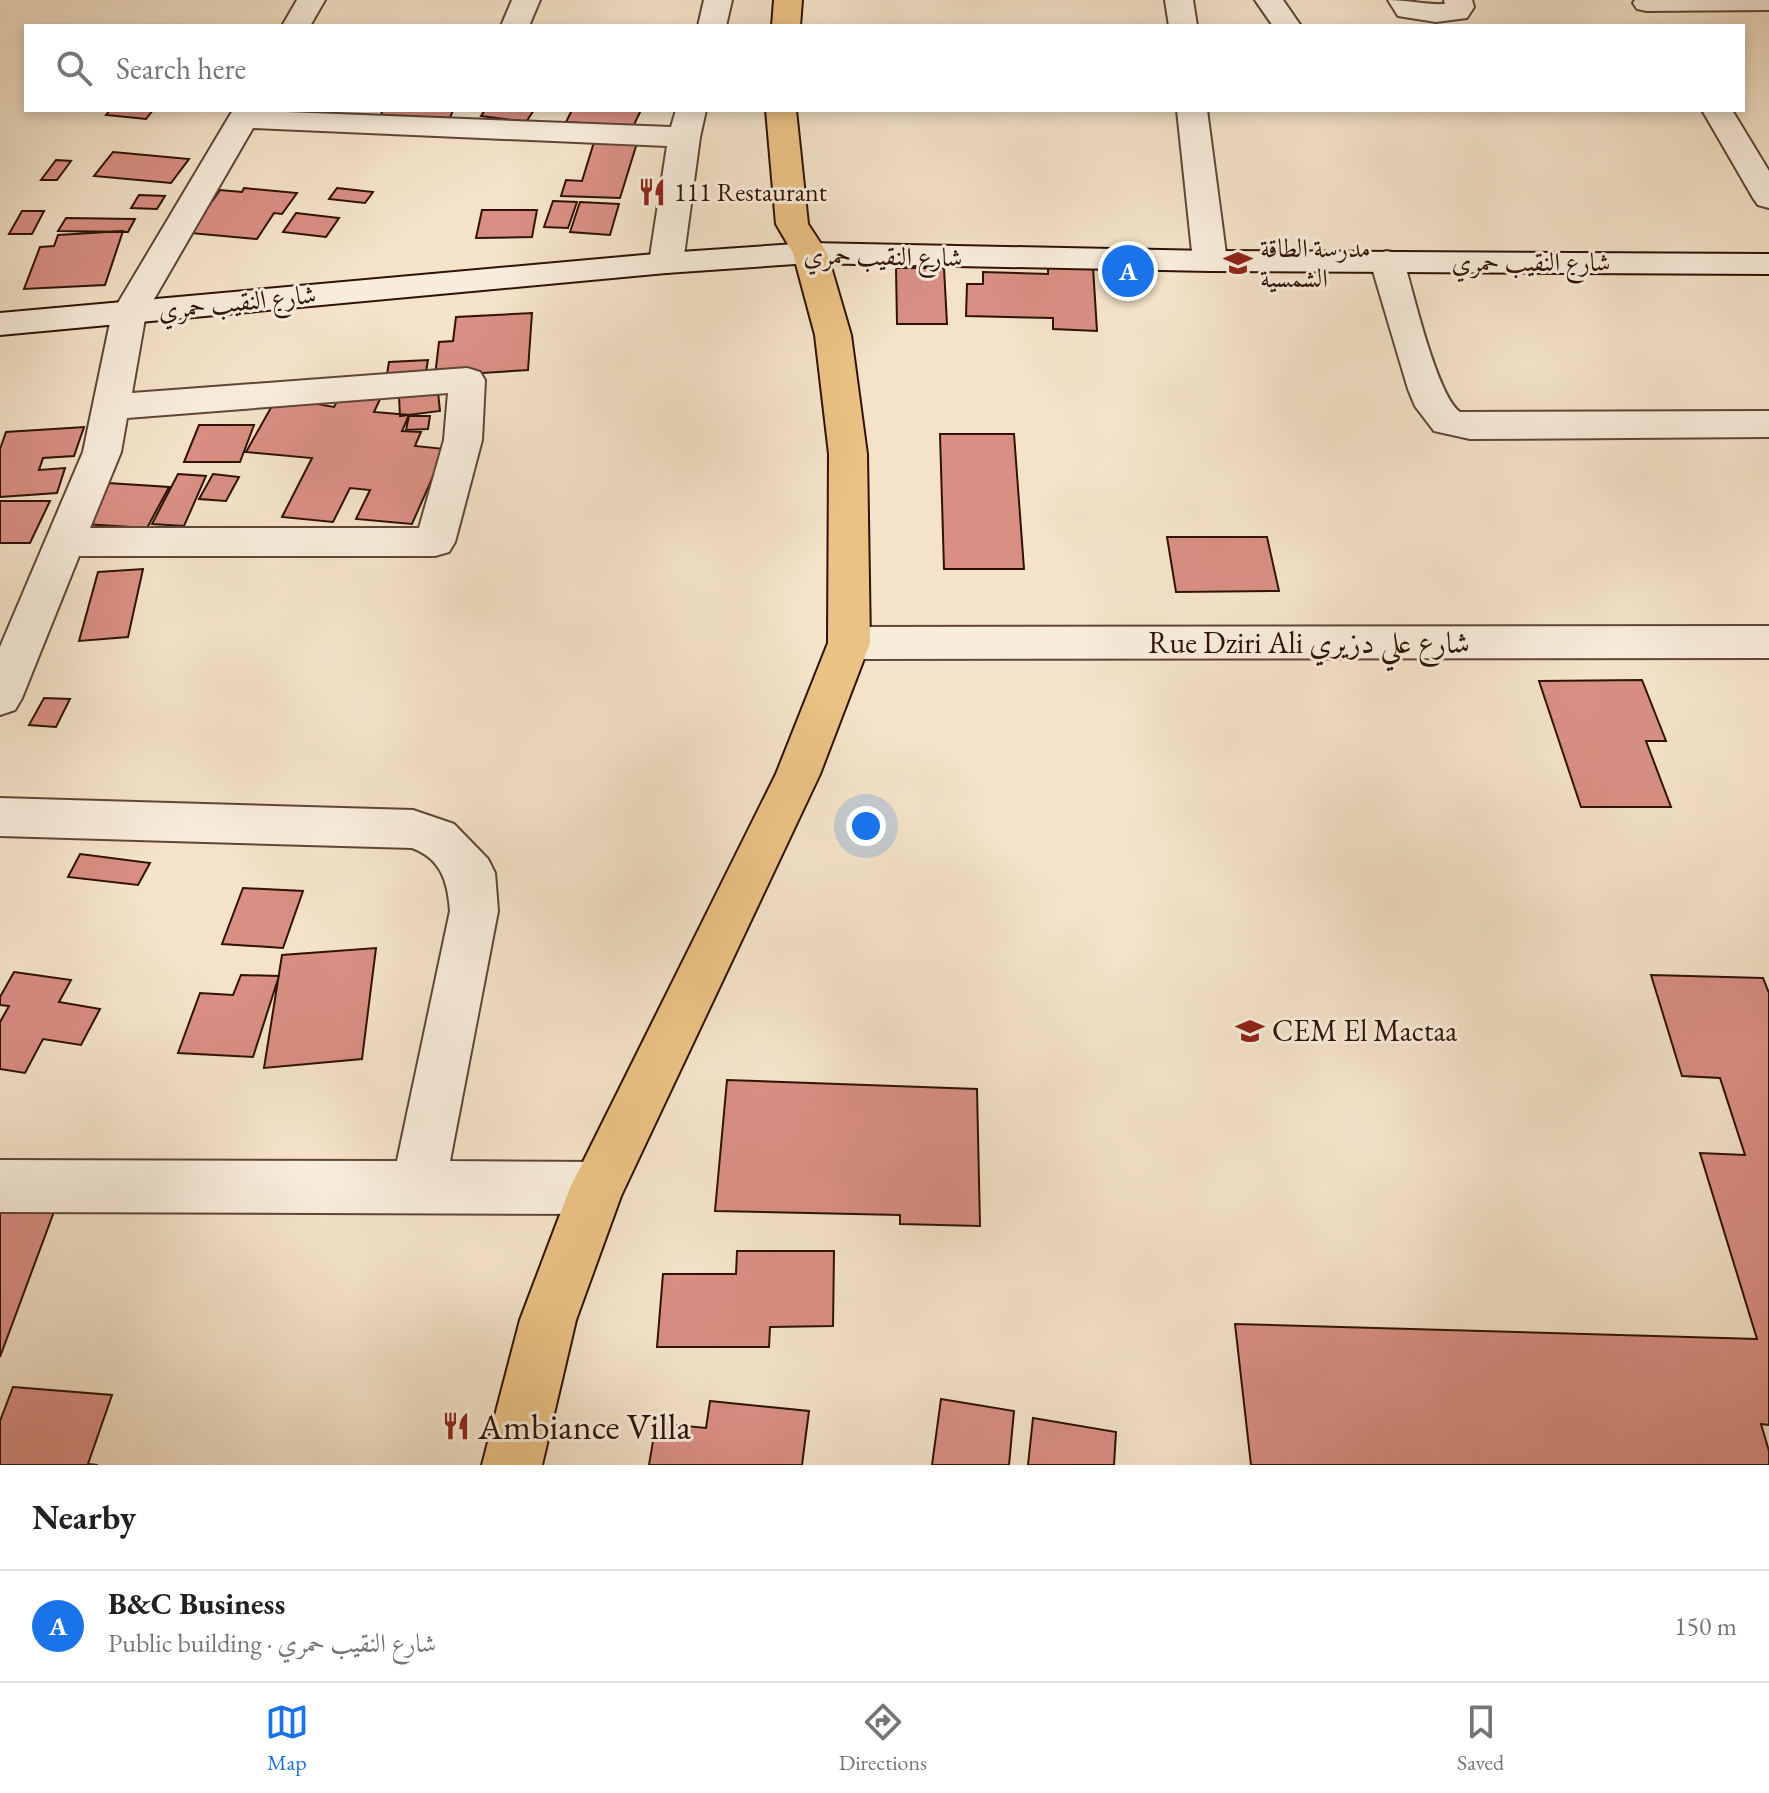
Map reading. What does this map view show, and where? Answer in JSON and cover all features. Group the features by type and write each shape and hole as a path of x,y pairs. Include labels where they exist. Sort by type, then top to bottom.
{"main road":[{"path":"786,24 788,0"},
{"path":"512,1465 548,1320 597,1188 798,774 849,643 848,454 833,335 810,253 792,224 781,112"}],"street":[{"path":"297,24 311,0"},
{"path":"516,24 526,0"},
{"path":"712,24 718,0"},
{"path":"1179,0 1183,24"},
{"path":"1269,0 1286,24"},
{"path":"1402,0 1408,10 1436,13 1457,12 1460,7 1458,0"},
{"path":"1652,10 1769,2"},
{"path":"1192,112 1210,261"},
{"path":"1718,112 1769,198"},
{"path":"0,698 13,637 65,542 102,452 129,313 246,114 687,123 666,263"},
{"name":"شارع النقيب حمري","path":"0,324 666,263 810,253 1210,261 1769,264"},
{"path":"1387,261 1432,398 1442,419 1449,423 1470,426 1769,424"},
{"path":"65,542 435,542 463,440 467,380 110,407"},
{"name":"Rue Dziri Ali شارع علي دزيري","path":"849,643 1769,642"},
{"path":"0,817 413,829 438,838 471,873 474,911 418,1188"},
{"path":"0,1186 597,1188"}],"building":[{"path":"108,112 151,112 146,119 106,115"},
{"path":"382,112 452,112 448,123 378,121"},
{"path":"484,112 533,112 526,122 481,116"},
{"path":"571,112 640,112 633,127 566,122"},
{"path":"594,142 637,143 620,198 561,196 566,180 582,181"},
{"path":"113,152 189,159 171,183 94,176"},
{"path":"56,160 71,161 57,180 41,180"},
{"path":"244,188 297,193 282,214 274,213 257,239 190,233 220,190 242,192"},
{"path":"337,188 373,192 365,203 329,199"},
{"path":"139,195 165,196 157,209 131,208"},
{"path":"553,201 577,202 568,228 544,227"},
{"path":"580,202 619,204 610,235 570,232"},
{"path":"482,210 537,210 532,237 476,238"},
{"path":"22,211 44,211 32,234 9,234"},
{"path":"296,213 339,218 326,237 283,232"},
{"path":"66,218 135,219 128,232 58,231"},
{"path":"123,231 105,285 24,289 40,247 54,246 58,235"},
{"path":"1048,266 1093,267 1097,331 1053,329 1053,318 966,316 967,284 983,284 983,272 1048,274"},
{"path":"896,268 944,268 947,324 897,324"},
{"path":"532,313 528,370 435,376 439,342 453,341 456,317"},
{"path":"428,360 426,372 387,374 389,362"},
{"path":"342,392 382,395 374,412 409,415 402,431 421,432 415,446 445,449 412,524 356,519 370,490 350,488 333,522 282,517 312,458 246,452 277,397 334,407"},
{"path":"438,392 440,411 400,416 399,397"},
{"path":"409,416 430,416 428,429 406,430"},
{"path":"199,425 254,425 240,462 184,462"},
{"path":"84,427 74,456 43,458 39,470 65,468 57,493 0,497 0,449 6,432"},
{"path":"940,434 1014,434 1024,569 944,569"},
{"path":"178,474 206,476 184,526 152,524"},
{"path":"213,474 239,477 226,501 199,499"},
{"path":"108,483 169,487 147,528 84,524"},
{"path":"0,501 50,501 30,543 0,543"},
{"path":"1167,537 1267,537 1279,591 1176,592"},
{"path":"143,569 128,637 79,641 98,572"},
{"path":"1642,680 1666,741 1646,741 1671,807 1581,807 1539,681"},
{"path":"44,698 70,699 56,727 29,725"},
{"path":"80,854 150,863 138,885 68,877"},
{"path":"243,888 303,891 283,948 222,944"},
{"path":"376,948 362,1059 264,1068 282,955"},
{"path":"14,972 71,980 59,1002 100,1009 81,1045 43,1039 25,1073 0,1069 0,1022 9,1006 0,1005 0,997"},
{"path":"241,975 279,976 253,1057 178,1053 200,993 233,995"},
{"path":"1651,975 1763,978 1769,993 1769,1425 1761,1424 1769,1451 1769,1465 1251,1465 1235,1324 1757,1339 1700,1153 1745,1155 1720,1078 1682,1076"},
{"path":"727,1080 977,1089 980,1226 900,1224 900,1215 715,1211"},
{"path":"0,1206 55,1209 0,1357"},
{"path":"737,1251 834,1251 833,1326 770,1327 769,1347 657,1347 663,1274 736,1274"},
{"path":"13,1387 112,1395 88,1464 98,1465 0,1465 0,1421"},
{"path":"941,1399 1014,1411 1009,1465 932,1465"},
{"path":"710,1401 809,1411 802,1465 649,1465 656,1423 706,1428"},
{"path":"1033,1418 1116,1432 1114,1465 1028,1465"}],"place":[{"name":"111 Restaurant","path":"652,192"},
{"name":"مدرسة الطاقة الشمسية","path":"1238,263"},
{"name":"B&C Business","path":"1128,271"},
{"name":"CEM El Mactaa","path":"1250,1031"},
{"name":"Ambiance Villa","path":"456,1426"}]}
